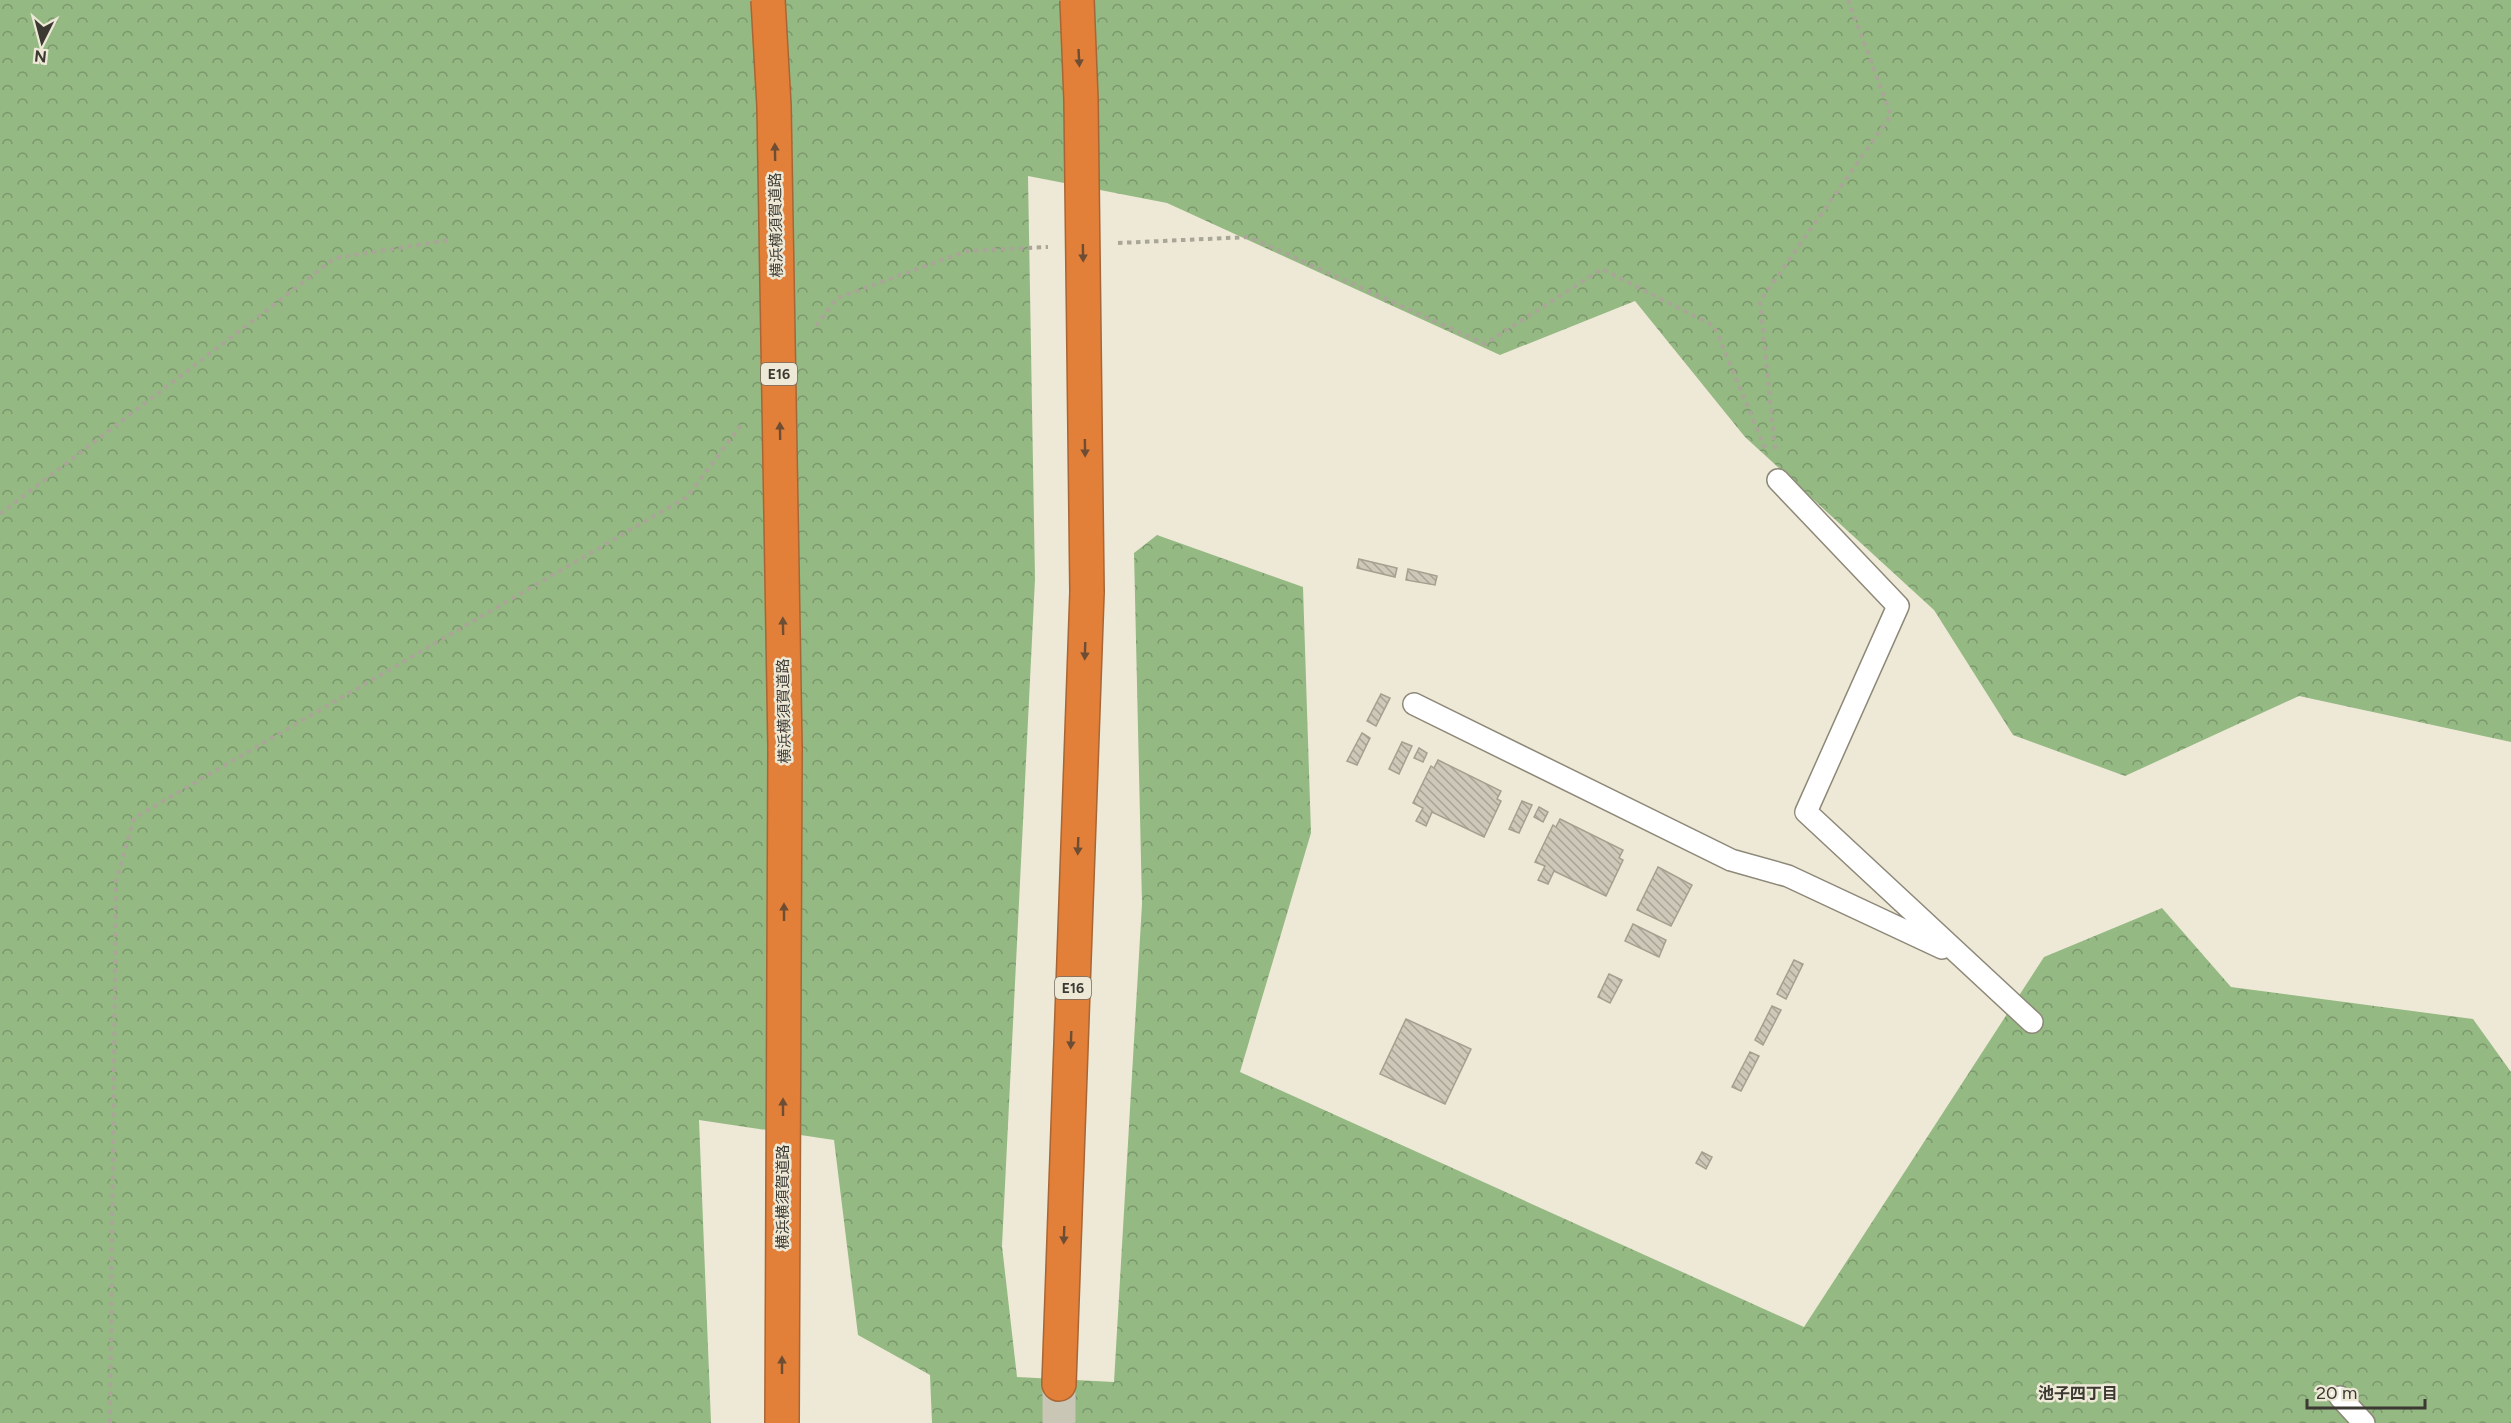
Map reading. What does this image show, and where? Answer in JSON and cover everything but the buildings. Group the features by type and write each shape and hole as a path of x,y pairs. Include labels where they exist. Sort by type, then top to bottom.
{"highway":[{"name":"横浜横須賀道路","path":"768,0 774,106 785,748 782,1423"},
{"name":"E16","path":"1059,1384 1087,592 1081,100 1077,0"}],"lane":[{"path":"1778,480 1898,606 1806,812 2032,1022"},
{"path":"1414,704 1731,860 1788,876 1959,956"},
{"path":"2340,1397 2364,1423"}],"path":[{"path":"1778,480 1760,301 1891,115 1848,0"},
{"path":"0,514 335,258 449,240"}],"green space":[{"path":"0,0 2511,0 2511,742 2299,696 2125,776 2013,735 1934,610 1745,437 1635,301 1500,355 1167,203 1028,176 1035,579 1002,1246 1017,1377 1114,1382 1142,904 1134,553 1157,535 1303,587 1311,833 1240,1072 1804,1327 2044,957 2162,908 2231,987 2473,1019 2511,1072 2511,1423 932,1423 930,1375 858,1335 834,1140 699,1120 711,1423 0,1423"}],"tunnel":[{"path":"1059,1384 1059,1423"}],"district":[{"name":"池子四丁目","path":"2078,1393"}]}
